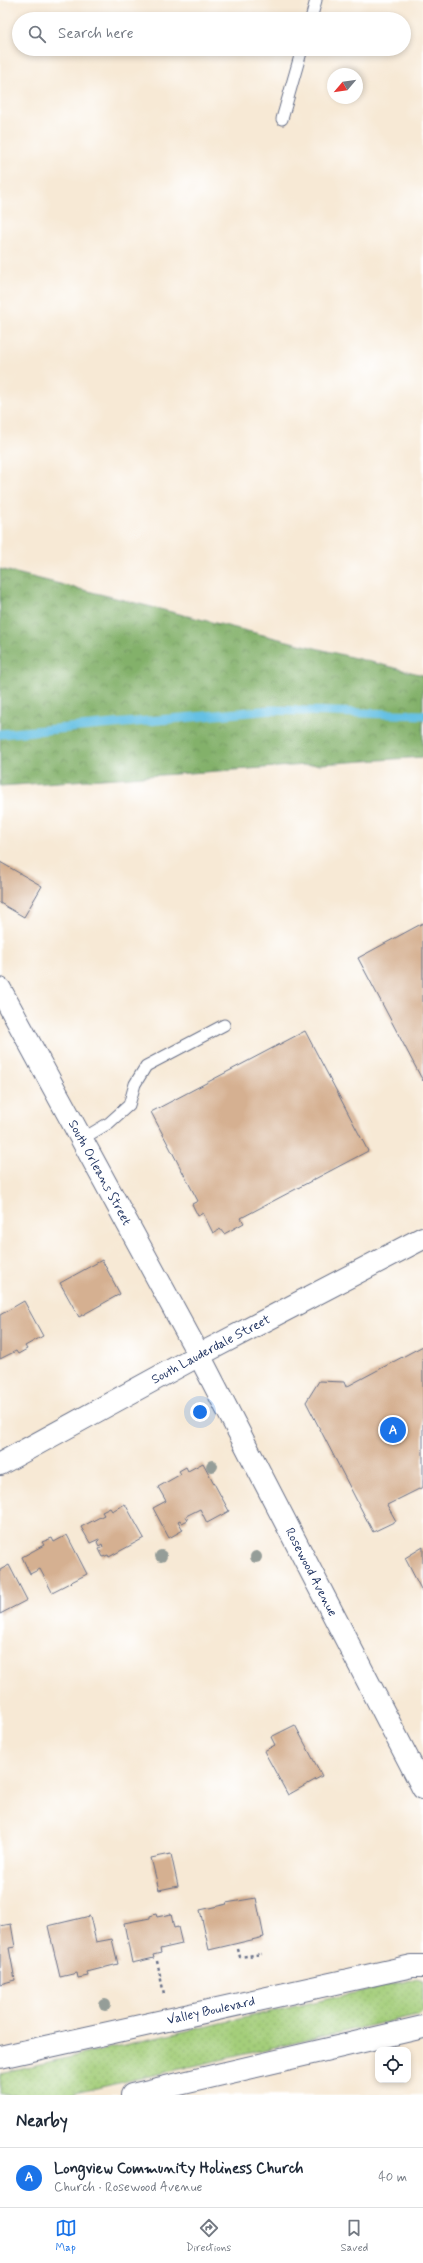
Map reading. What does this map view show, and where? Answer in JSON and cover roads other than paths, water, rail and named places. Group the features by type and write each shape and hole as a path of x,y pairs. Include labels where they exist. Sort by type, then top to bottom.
{"street":[{"name":"South Orleans Street","path":"0,989 199,1356"},
{"name":"South Lauderdale Street","path":"0,1464 199,1356 423,1238"},
{"name":"Rosewood Avenue","path":"199,1356 423,1788"},
{"name":"Valley Boulevard","path":"0,2057 412,1966 423,1966"},
{"path":"132,2095 423,2027"}],"lane":[{"path":"312,12 316,0"},
{"path":"282,119 300,56"},
{"path":"82,1139 110,1123 129,1105 135,1084 146,1066 224,1025"}],"waterway":[{"path":"0,734 272,710 423,715"}],"place":[{"name":"Longview Community Holiness Church","path":"393,1430"}]}
